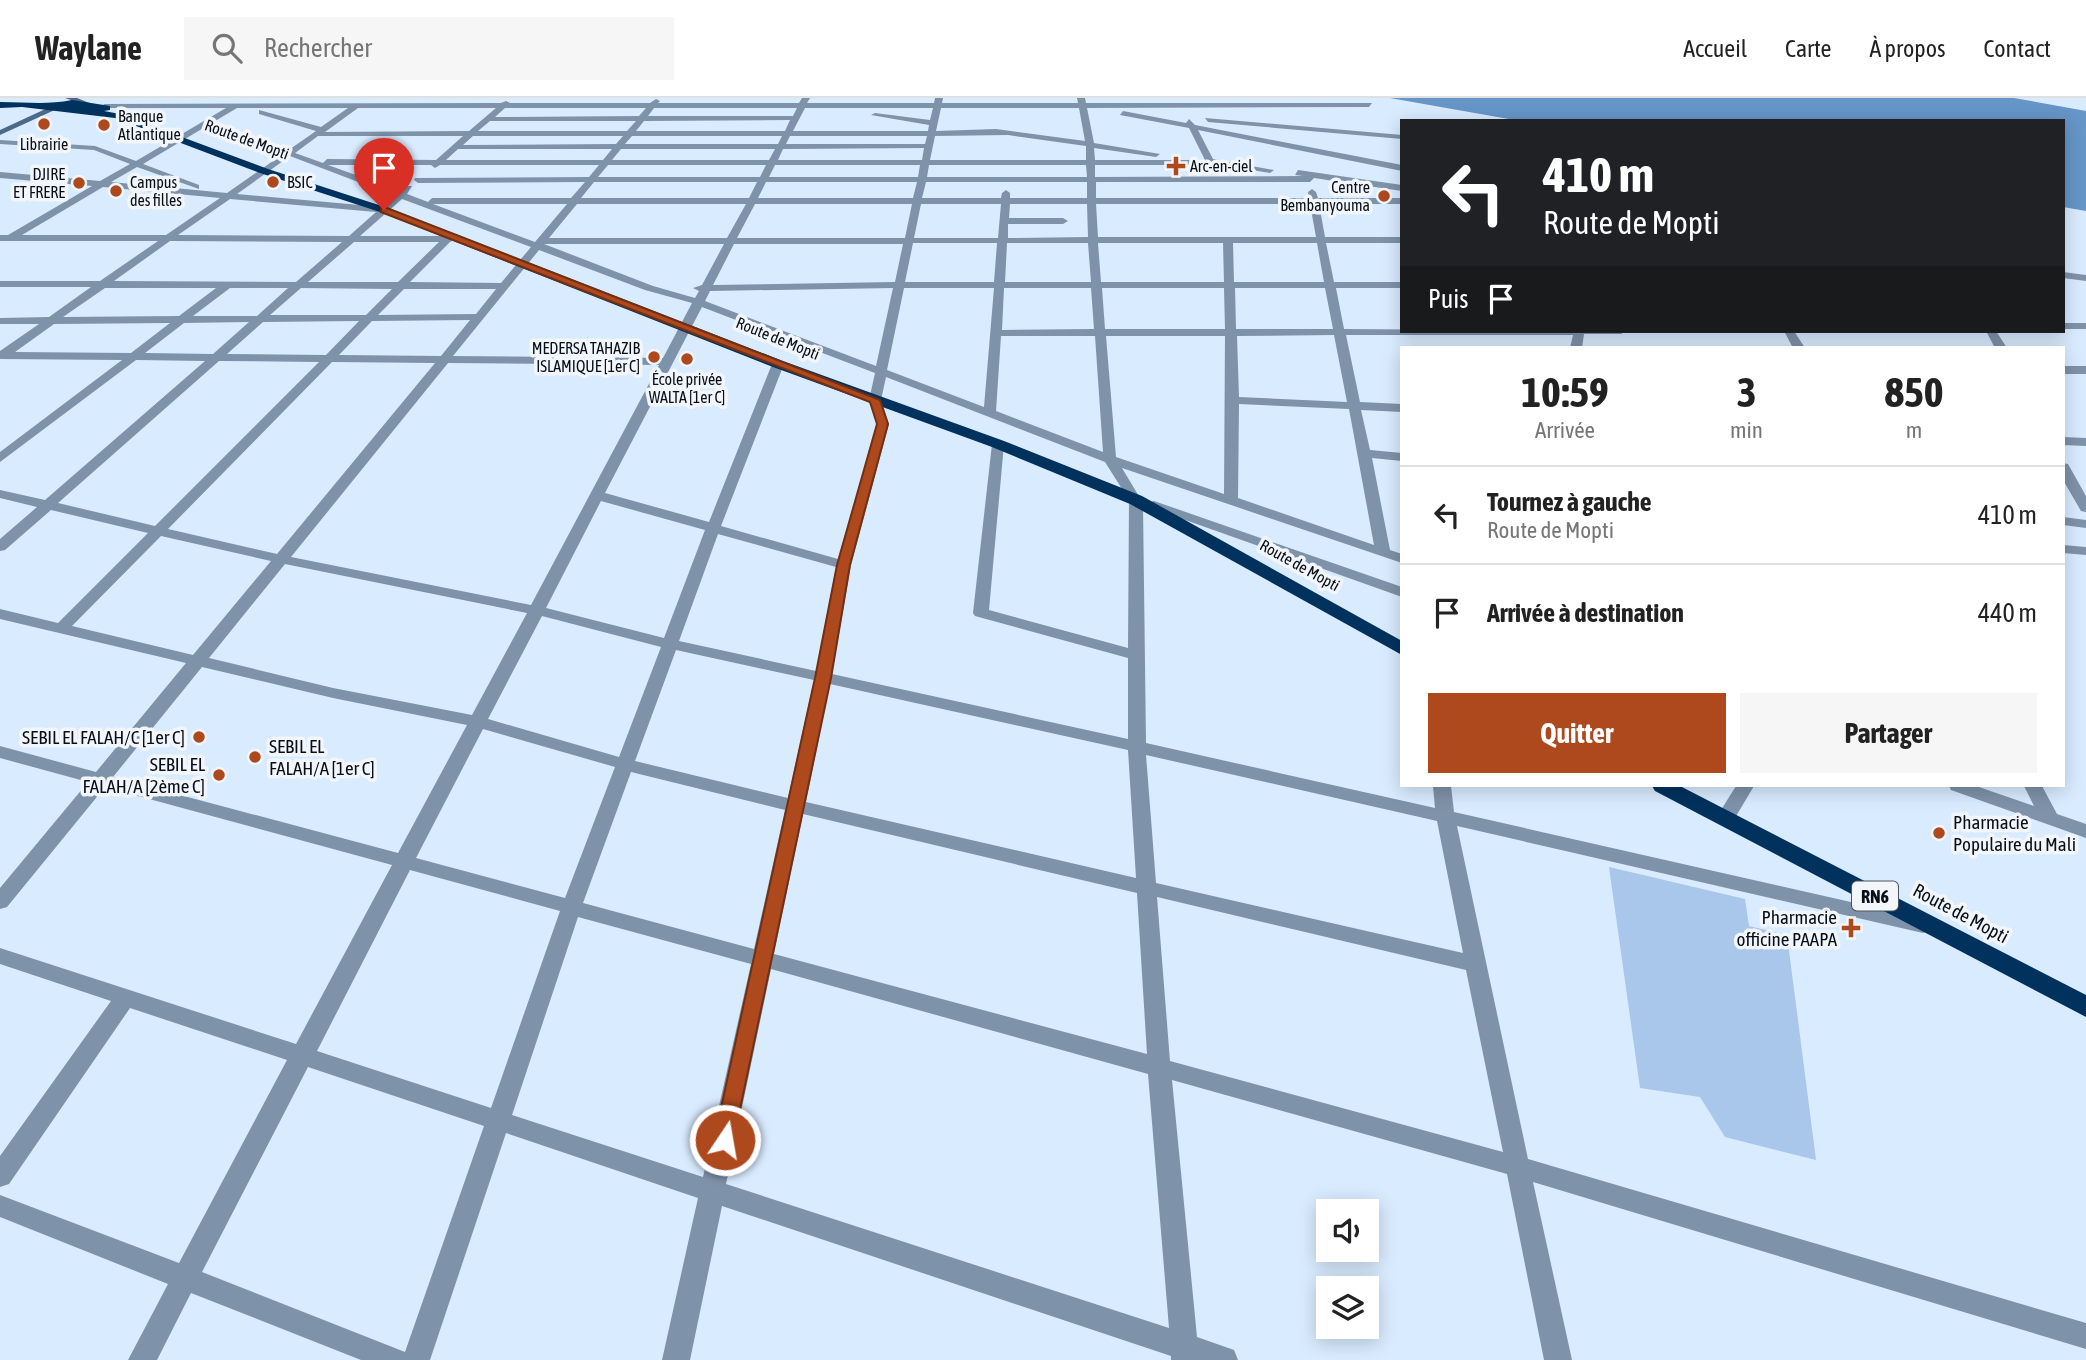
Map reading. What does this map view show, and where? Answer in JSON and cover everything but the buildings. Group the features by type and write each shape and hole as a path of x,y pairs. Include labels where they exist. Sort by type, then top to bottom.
{"highway":[{"path":"0,105 69,103 110,110"},
{"path":"24,105 53,108 69,103"},
{"name":"Route de Mopti","path":"88,108 110,110 264,171 384,210 452,239 686,326 778,364 998,444 1136,500 1400,648"},
{"name":"Route de Mopti","path":"1665,787 2086,1007"}],"street":[{"path":"110,110 124,98"},
{"path":"0,244 5,238 249,98"},
{"path":"258,98 288,106"},
{"path":"1,355 368,98"},
{"path":"1048,98 1081,101 1369,105"},
{"path":"110,110 581,101 726,102 791,127 932,135"},
{"path":"523,162 581,101"},
{"path":"0,902 655,101"},
{"path":"1081,101 1091,162 1093,241 1110,459 1136,500 1137,748 1159,1068 1184,1353"},
{"path":"418,180 763,180 932,135 1081,101 1190,122 1317,157 1400,187"},
{"path":"0,547 507,102"},
{"path":"687,162 726,102"},
{"path":"1178,102 1210,161"},
{"path":"41,114 69,103"},
{"path":"1352,114 1358,105"},
{"path":"239,106 319,132 706,132 791,127 932,135 1091,162 1221,163 1317,157 1400,136"},
{"path":"0,133 53,108"},
{"path":"488,118 715,118 791,127 932,135 1007,133 1091,162 1221,163"},
{"path":"1190,122 1317,157 1400,168"},
{"path":"1345,122 1317,157 1314,202 1328,285 1340,332 1383,552"},
{"path":"313,162 687,162 791,127 932,135"},
{"path":"456,146 697,146 791,127 932,135 1005,180 1091,162 1317,157"},
{"path":"142,1360 791,127"},
{"path":"677,1360 823,678 844,565 883,424 875,400 932,135"},
{"path":"0,142 95,148 210,193"},
{"path":"289,153 539,243 649,288 703,295 900,285 1400,285"},
{"path":"0,175 384,210"},
{"path":"990,412 1007,202 1005,180"},
{"path":"421,201 1400,201"},
{"path":"1004,221 1063,221"},
{"path":"5,238 452,239"},
{"path":"62,628 452,239"},
{"path":"539,243 1400,240"},
{"path":"1228,241 1233,400 1231,499"},
{"path":"2065,275 2086,278"},
{"path":"0,284 504,286"},
{"path":"0,458 226,285"},
{"path":"703,295 881,373 1110,459 1400,558"},
{"path":"0,321 480,317"},
{"path":"2065,326 2086,326"},
{"path":"995,333 1400,332"},
{"path":"1,355 667,362"},
{"path":"416,1360 570,908 778,364"},
{"path":"2065,370 2086,370"},
{"path":"1233,400 1400,408"},
{"path":"2065,441 2086,442"},
{"path":"998,444 981,613 1137,655"},
{"path":"1365,454 1400,457"},
{"path":"2065,471 2086,508"},
{"path":"0,494 281,559 535,610 669,644 1445,816 1938,929"},
{"path":"597,495 844,565"},
{"path":"1136,500 1400,591"},
{"path":"2065,521 2086,524"},
{"path":"2065,549 2086,551"},
{"path":"0,614 333,693 478,722 624,764 795,807 1476,964"},
{"path":"0,752 761,960 974,1015 1516,1166 2086,1336"},
{"path":"1442,787 1445,816 1558,1360"},
{"path":"1725,818 1744,787"},
{"path":"1961,787 2086,831"},
{"path":"2034,787 2050,818"},
{"path":"0,956 714,1192 1184,1353 1224,1360"},
{"path":"0,1175 126,997"},
{"path":"0,1206 186,1276 395,1360"}],"shaded area":[{"path":"1390,98 2014,98 2086,111 2086,211 2065,207 2065,119 1509,119"},
{"path":"1609,867 1745,899 1749,926 1787,935 1816,1160 1725,1137 1700,1097 1640,1088"}],"place":[{"name":"Librairie","path":"44,124"},
{"name":"Banque Atlantique","path":"104,125"},
{"name":"Arc-en-ciel","path":"1176,166"},
{"name":"BSIC","path":"273,182"},
{"name":"DJIRE ET FRERE","path":"79,183"},
{"name":"Campus des filles","path":"116,191"},
{"name":"Centre Bembanyouma","path":"1384,196"},
{"name":"MEDERSA TAHAZIB ISLAMIQUE [1er C]","path":"654,357"},
{"name":"École privée WALTA [1er C]","path":"687,359"},
{"name":"SEBIL EL FALAH/C [1er C]","path":"199,737"},
{"name":"SEBIL EL FALAH/A [1er C]","path":"255,757"},
{"name":"SEBIL EL FALAH/A [2ème C]","path":"219,775"},
{"name":"Pharmacie Populaire du Mali","path":"1939,833"},
{"name":"Pharmacie officine PAAPA","path":"1851,928"}],"route":[{"path":"384,210 875,400 883,424 844,565 823,678 761,960 725,1140"}]}
